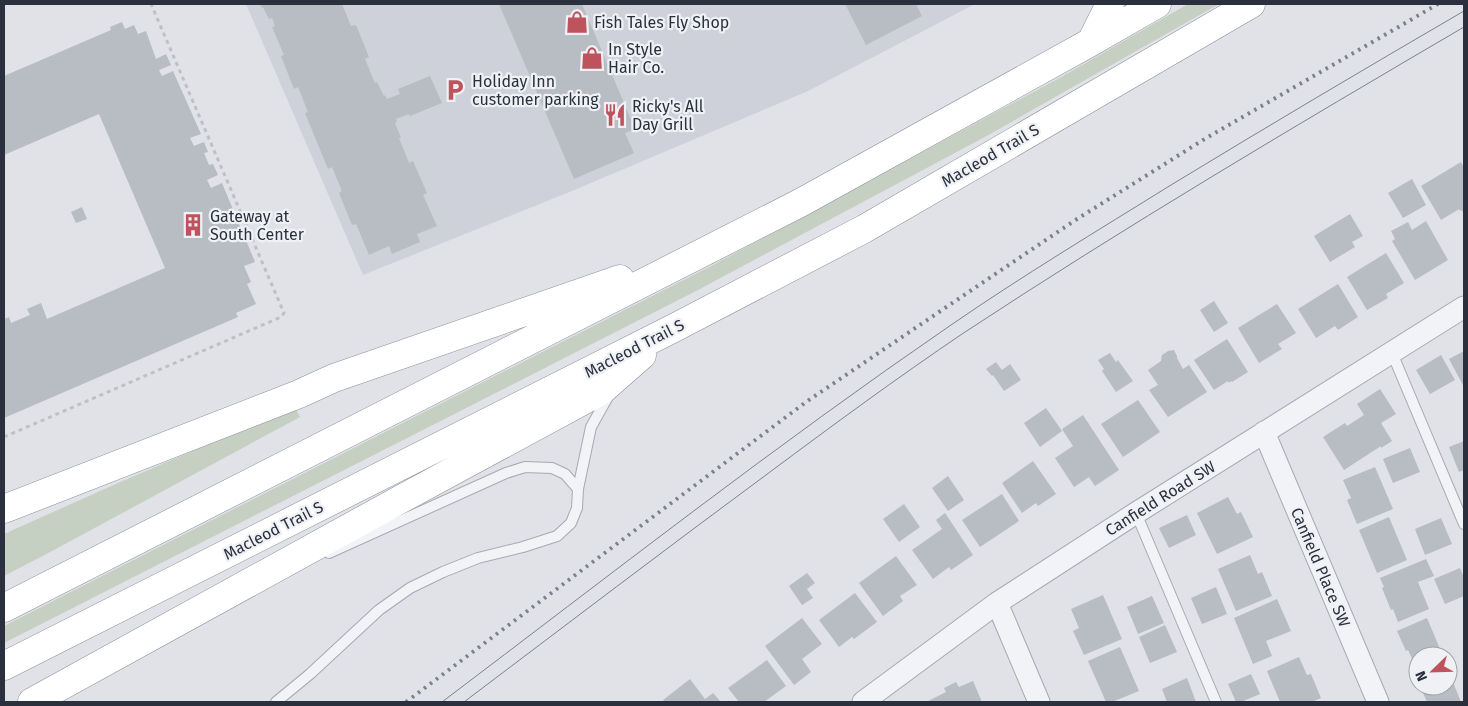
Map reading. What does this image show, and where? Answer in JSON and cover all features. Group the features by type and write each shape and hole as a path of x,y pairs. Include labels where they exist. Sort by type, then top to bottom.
{"highway":[{"path":"1091,42 1110,4"},
{"path":"4,608 800,203 1156,4"},
{"name":"Macleod Trail S","path":"4,666 672,329 864,229 1251,4"},
{"path":"4,509 299,394 334,378 719,245"},
{"path":"32,702 402,498 601,391 672,329"}],"street":[{"name":"Canfield Road SW","path":"863,702 997,603 1136,513 1464,307"},
{"name":"Canfield Place SW","path":"1264,432 1378,702"},
{"path":"997,603 1039,702"}],"lane":[{"path":"1392,353 1464,524"},
{"path":"276,702 310,674 379,610 410,588 478,558 524,548 557,536 571,523 577,508 578,489 591,427 622,373"},
{"path":"318,558 506,473 526,467 552,468 565,474 578,489"},
{"path":"1136,513 1216,702"},
{"path":"184,618 301,566"}],"path":[{"path":"4,437 281,317 284,313 151,4"}],"shaded area":[{"path":"246,4 975,4 808,91 572,191 363,275"}],"green space":[{"path":"1188,4 1219,4 983,138 698,290 4,643 4,626 713,265 1063,76"},
{"path":"295,407 300,417 4,576 4,534"}],"building":[{"path":"260,4 342,4 351,26 356,25 369,57 365,59 375,83 377,82 387,99 400,94 398,89 430,76 442,103 410,116 409,114 396,119 397,122 395,123 409,163 413,161 427,193 423,195 437,226 417,234 420,242 392,254 389,246 369,255 356,224 352,225 339,193 342,191 332,167 328,169 305,113 308,112 298,87 294,89 281,56 284,55 272,27 275,26 272,18 269,19"},
{"path":"499,4 582,4 635,129 625,133 634,153 574,179"},
{"path":"845,4 916,4 922,16 866,45"},
{"name":"Gateway at South Center","path":"122,22 125,29 134,25 138,34 146,31 156,59 166,54 171,65 159,70 162,76 173,71 201,134 190,138 194,146 204,142 208,152 204,153 209,165 213,164 218,175 207,180 211,188 222,183 255,262 244,266 251,282 247,284 256,304 236,313 238,317 4,418 4,319 9,317 11,323 30,315 27,309 41,303 47,319 165,268 99,114 4,155 4,76 111,30 110,27"},
{"path":"1461,162 1464,168 1464,214 1459,209 1441,220 1421,186"},
{"path":"1412,179 1426,205 1403,218 1388,193"},
{"path":"82,207 87,219 76,223 71,212"},
{"path":"1350,214 1363,236 1352,242 1355,247 1330,262 1314,236"},
{"path":"1426,221 1448,260 1415,280 1392,241 1395,239 1391,231 1408,222 1412,230"},
{"path":"1386,253 1404,283 1386,294 1388,298 1367,310 1347,277"},
{"path":"1338,284 1358,317 1338,330 1335,326 1316,338 1298,309"},
{"path":"1214,301 1228,323 1214,332 1200,310"},
{"path":"1277,304 1296,333 1278,344 1282,349 1259,363 1238,328"},
{"path":"1227,339 1248,372 1214,390 1194,360"},
{"path":"1174,350 1183,369 1189,365 1207,392 1168,417 1149,390 1158,385 1148,370 1161,361 1162,355"},
{"path":"1464,351 1464,387 1449,359"},
{"path":"1110,353 1116,362 1118,360 1133,381 1116,392 1102,371 1104,369 1098,360"},
{"path":"1441,355 1455,380 1430,394 1416,370"},
{"path":"996,362 1002,370 1010,364 1021,380 1004,391 993,375 986,369"},
{"path":"1380,389 1396,414 1381,423 1392,441 1344,470 1323,437 1345,423 1347,426 1364,415 1357,404"},
{"path":"1138,400 1160,432 1123,457 1101,424"},
{"path":"1046,408 1062,431 1040,447 1024,423"},
{"path":"1083,415 1119,470 1095,486 1089,477 1074,487 1055,458 1073,446 1062,429"},
{"path":"1464,441 1464,470 1459,472 1449,447"},
{"path":"1410,448 1420,472 1393,483 1383,459"},
{"path":"1033,461 1056,494 1038,506 1036,503 1022,513 1002,483"},
{"path":"1375,467 1393,509 1357,524 1347,500 1351,498 1343,480"},
{"path":"948,476 964,500 948,511 932,488"},
{"path":"1002,494 1019,521 980,547 962,520"},
{"path":"1228,497 1237,514 1241,512 1253,537 1217,554 1197,513"},
{"path":"904,504 920,527 899,542 883,519"},
{"path":"945,513 973,555 951,570 949,567 933,579 912,550 942,529 936,520"},
{"path":"1187,515 1196,535 1169,548 1159,528"},
{"path":"1389,517 1407,560 1377,573 1359,530"},
{"path":"1441,518 1452,544 1425,555 1415,529"},
{"path":"1250,555 1258,574 1262,572 1272,596 1236,611 1218,569"},
{"path":"896,556 917,585 900,596 903,601 883,616 859,583"},
{"path":"1426,559 1434,576 1418,582 1429,609 1398,622 1382,588 1384,587 1380,578"},
{"path":"1460,568 1464,578 1464,596 1445,604 1434,579"},
{"path":"807,573 815,583 807,589 813,598 802,605 789,586"},
{"path":"1216,587 1227,614 1202,624 1191,598"},
{"path":"855,593 877,622 854,639 852,637 839,647 819,620"},
{"path":"1103,595 1122,639 1084,655 1073,631 1079,628 1071,609"},
{"path":"1152,596 1164,623 1138,634 1127,607"},
{"path":"1277,599 1291,631 1266,641 1272,656 1253,664 1234,618"},
{"path":"802,618 822,644 802,659 811,672 794,685 765,646"},
{"path":"1427,618 1439,646 1408,646 1406,651 1397,631"},
{"path":"1165,625 1177,652 1150,663 1139,637"},
{"path":"1120,647 1139,691 1112,702 1106,702 1088,661"},
{"path":"1299,657 1307,675 1311,674 1321,698 1312,702 1280,702 1267,671"},
{"path":"767,660 786,686 764,702 739,702 728,688"},
{"path":"1251,674 1260,694 1241,702 1236,702 1228,684"},
{"path":"1187,678 1196,702 1167,702 1162,689"},
{"path":"690,679 705,699 713,693 721,702 665,702 663,700"},
{"path":"973,681 982,702 928,702 946,692 944,688 956,682 959,687"},
{"path":"1458,695 1461,702 1427,702 1424,696"}],"tram line":[{"path":"442,702 757,464 886,370 978,307 1171,185 1464,11"},
{"path":"464,702 817,437 962,334 1148,216 1464,27"}],"railway":[{"path":"406,702 806,402 939,312 1077,219 1203,140 1438,4"}],"place":[{"name":"Fish Tales Fly Shop","path":"577,22"},
{"name":"In Style Hair Co.","path":"592,58"},
{"name":"Holiday Inn customer parking","path":"455,90"},
{"name":"Ricky's All Day Grill","path":"615,115"},
{"name":"Gateway at South Center","path":"193,225"}]}
